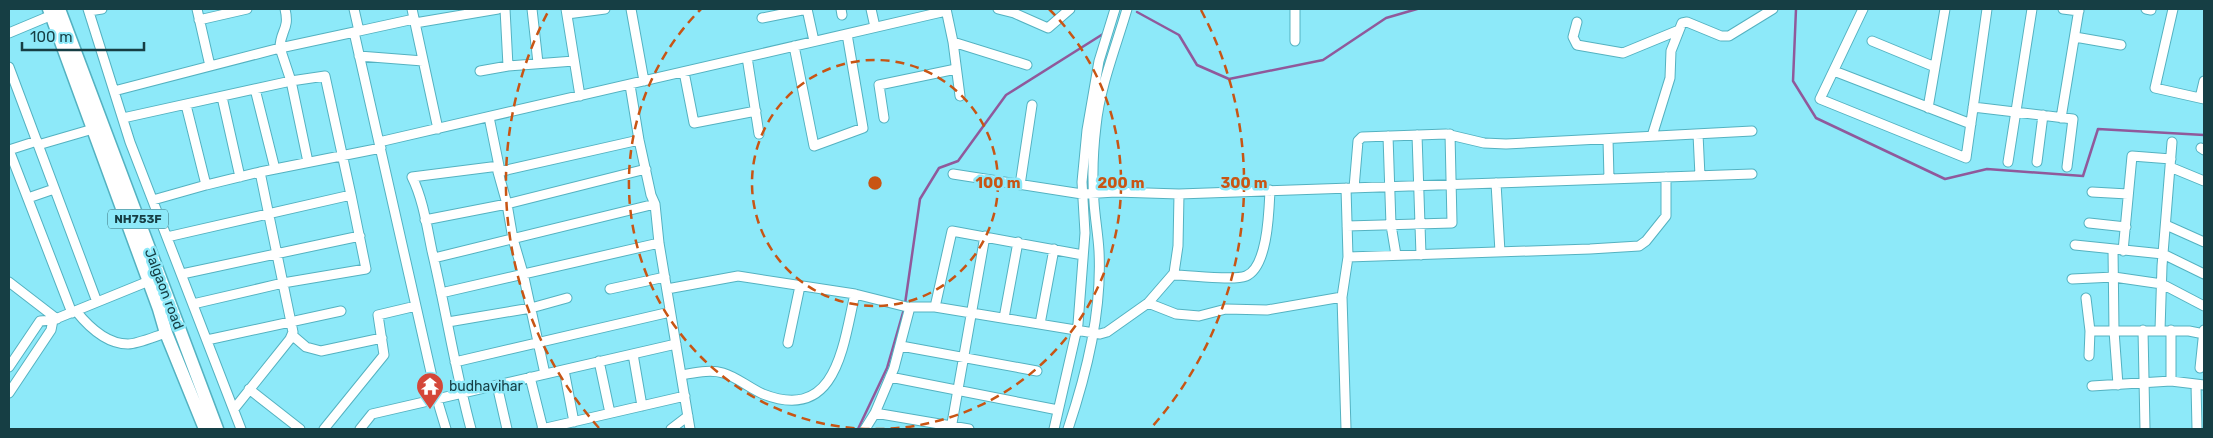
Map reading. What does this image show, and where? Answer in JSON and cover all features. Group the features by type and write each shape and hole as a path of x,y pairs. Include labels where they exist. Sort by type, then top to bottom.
{"highway":[{"name":"Jalgaon road","path":"53,11 166,333 205,429"},
{"name":"Jalgaon road","path":"53,11 218,429"}],"street":[{"path":"102,9 89,10 114,92 153,200 241,429"},
{"path":"197,9 210,66"},
{"path":"199,20 247,9"},
{"path":"285,9 288,26 281,36 280,48 291,81 308,162"},
{"path":"354,9 359,56 437,399 446,429"},
{"path":"412,9 438,129"},
{"path":"114,92 280,48 356,31 498,9"},
{"path":"505,9 508,66"},
{"path":"532,9 538,63"},
{"path":"580,96 566,12 604,9"},
{"path":"631,9 644,81"},
{"path":"762,18 807,9 814,42"},
{"path":"871,9 875,27"},
{"path":"998,9 1014,13 1048,28 1070,9"},
{"path":"1054,429 1077,330 1085,233 1082,173 1093,93 1099,61 1115,9"},
{"path":"1068,429 1082,386 1093,333 1098,287 1099,250 1093,168 1096,124 1105,79 1127,9"},
{"path":"1295,9 1295,41"},
{"path":"1652,136 1670,78 1671,51 1682,23 1687,22 1721,36 1729,36 1773,9"},
{"path":"1863,9 1820,99 1966,158 1987,9"},
{"path":"1928,108 1945,9"},
{"path":"2008,162 2032,9"},
{"path":"2061,118 2079,10 2062,9"},
{"path":"2174,9 2155,88 2202,98 2204,81"},
{"path":"153,200 206,184 308,162 343,157 438,129 946,10 953,42 960,96"},
{"path":"9,33 53,11"},
{"path":"1577,22 1573,37 1576,45 1618,53 1628,51 1678,30"},
{"path":"794,46 814,146 863,128 847,34"},
{"path":"2075,37 2121,45"},
{"path":"1872,41 1935,67"},
{"path":"953,42 1027,65"},
{"path":"359,56 424,62"},
{"path":"748,57 759,134"},
{"path":"480,71 508,66 574,61"},
{"path":"9,67 97,302"},
{"path":"884,118 879,85 956,69"},
{"path":"1834,71 1970,124"},
{"path":"684,72 694,123 756,111"},
{"path":"123,118 291,81 325,76 366,269 283,284 193,304"},
{"path":"630,85 639,140 651,195 655,204 664,277 690,429"},
{"path":"255,89 275,169"},
{"path":"222,97 240,177"},
{"path":"186,105 206,184"},
{"path":"1020,185 1032,105"},
{"path":"1973,107 2073,119 2067,167"},
{"path":"2037,162 2043,116"},
{"path":"489,117 513,239 523,273 545,374"},
{"path":"93,129 9,150 74,312 96,331 111,339 128,344 166,333"},
{"path":"1346,429 1342,297 1348,257 1347,226 1350,188 1359,139 1450,134 1494,144 1752,131"},
{"path":"1347,226 1452,223 1450,134"},
{"path":"1698,134 1700,176"},
{"path":"1417,135 1421,254"},
{"path":"1388,136 1391,225 1396,255"},
{"path":"1608,139 1609,179"},
{"path":"471,429 461,393 434,258 412,177 498,169 639,140"},
{"path":"2160,330 2163,254 2172,142"},
{"path":"2123,251 2132,156 2171,163 2204,181"},
{"path":"425,220 507,204 646,168"},
{"path":"260,172 292,335 306,347 321,351 382,338"},
{"path":"952,174 1082,194 1179,194 1752,174"},
{"path":"1348,257 1590,249 1644,244 1666,216 1666,177"},
{"path":"1496,183 1500,252"},
{"path":"28,198 54,189"},
{"path":"1173,275 1237,278 1250,274 1254,270 1263,250 1268,230 1270,190"},
{"path":"2092,192 2128,194"},
{"path":"666,289 738,276 855,294 906,306 935,307 971,312 1093,333 1107,332 1148,303 1173,275 1178,246 1179,194"},
{"path":"167,237 351,196"},
{"path":"434,258 655,204"},
{"path":"2089,224 2126,227"},
{"path":"2166,225 2204,242"},
{"path":"935,307 951,232 985,236 1083,255"},
{"path":"182,274 277,252 360,236"},
{"path":"952,428 985,236"},
{"path":"1004,318 1018,242"},
{"path":"442,293 659,243"},
{"path":"2075,245 2163,254 2204,274"},
{"path":"1040,324 1054,249"},
{"path":"2112,250 2114,331 2118,385"},
{"path":"610,289 664,277"},
{"path":"2072,279 2114,277 2162,284 2204,306"},
{"path":"9,367 40,321 55,320 149,281"},
{"path":"9,282 55,320"},
{"path":"788,343 800,286"},
{"path":"681,374 724,373 764,394 790,400 818,394 826,386 841,355 855,294"},
{"path":"1148,303 1176,314 1200,316 1226,309 1266,310 1342,297"},
{"path":"448,322 531,308 567,298"},
{"path":"2086,298 2090,331 2089,356"},
{"path":"324,429 384,355 377,317 379,314 416,306"},
{"path":"865,429 875,413 901,346 906,306"},
{"path":"207,340 341,311"},
{"path":"455,362 670,312"},
{"path":"9,393 55,320"},
{"path":"2143,330 2145,429"},
{"path":"2090,331 2171,330 2204,333 2200,368"},
{"path":"2171,330 2171,381"},
{"path":"234,410 292,335"},
{"path":"360,429 372,414 676,344"},
{"path":"901,346 1037,371"},
{"path":"633,354 642,406"},
{"path":"599,362 610,413"},
{"path":"564,370 574,422"},
{"path":"530,377 542,429 685,396"},
{"path":"890,377 1058,410"},
{"path":"2092,386 2171,381 2200,384 2197,429"},
{"path":"497,385 507,429"},
{"path":"249,389 300,429"},
{"path":"875,413 952,428 969,429"},
{"path":"671,429 688,416"}],"waterway":[{"path":"1137,12 1179,35 1197,65 1229,79 1323,60 1386,18 1417,9"},
{"path":"1796,9 1793,81 1816,118 1945,179 1987,169 2083,176 2098,129 2204,135"},
{"path":"905,304 920,199 939,168 958,161 1006,95 1103,34"},
{"path":"858,429 887,368 904,309"}],"place":[{"name":"budhavihar","path":"430,410"}]}
